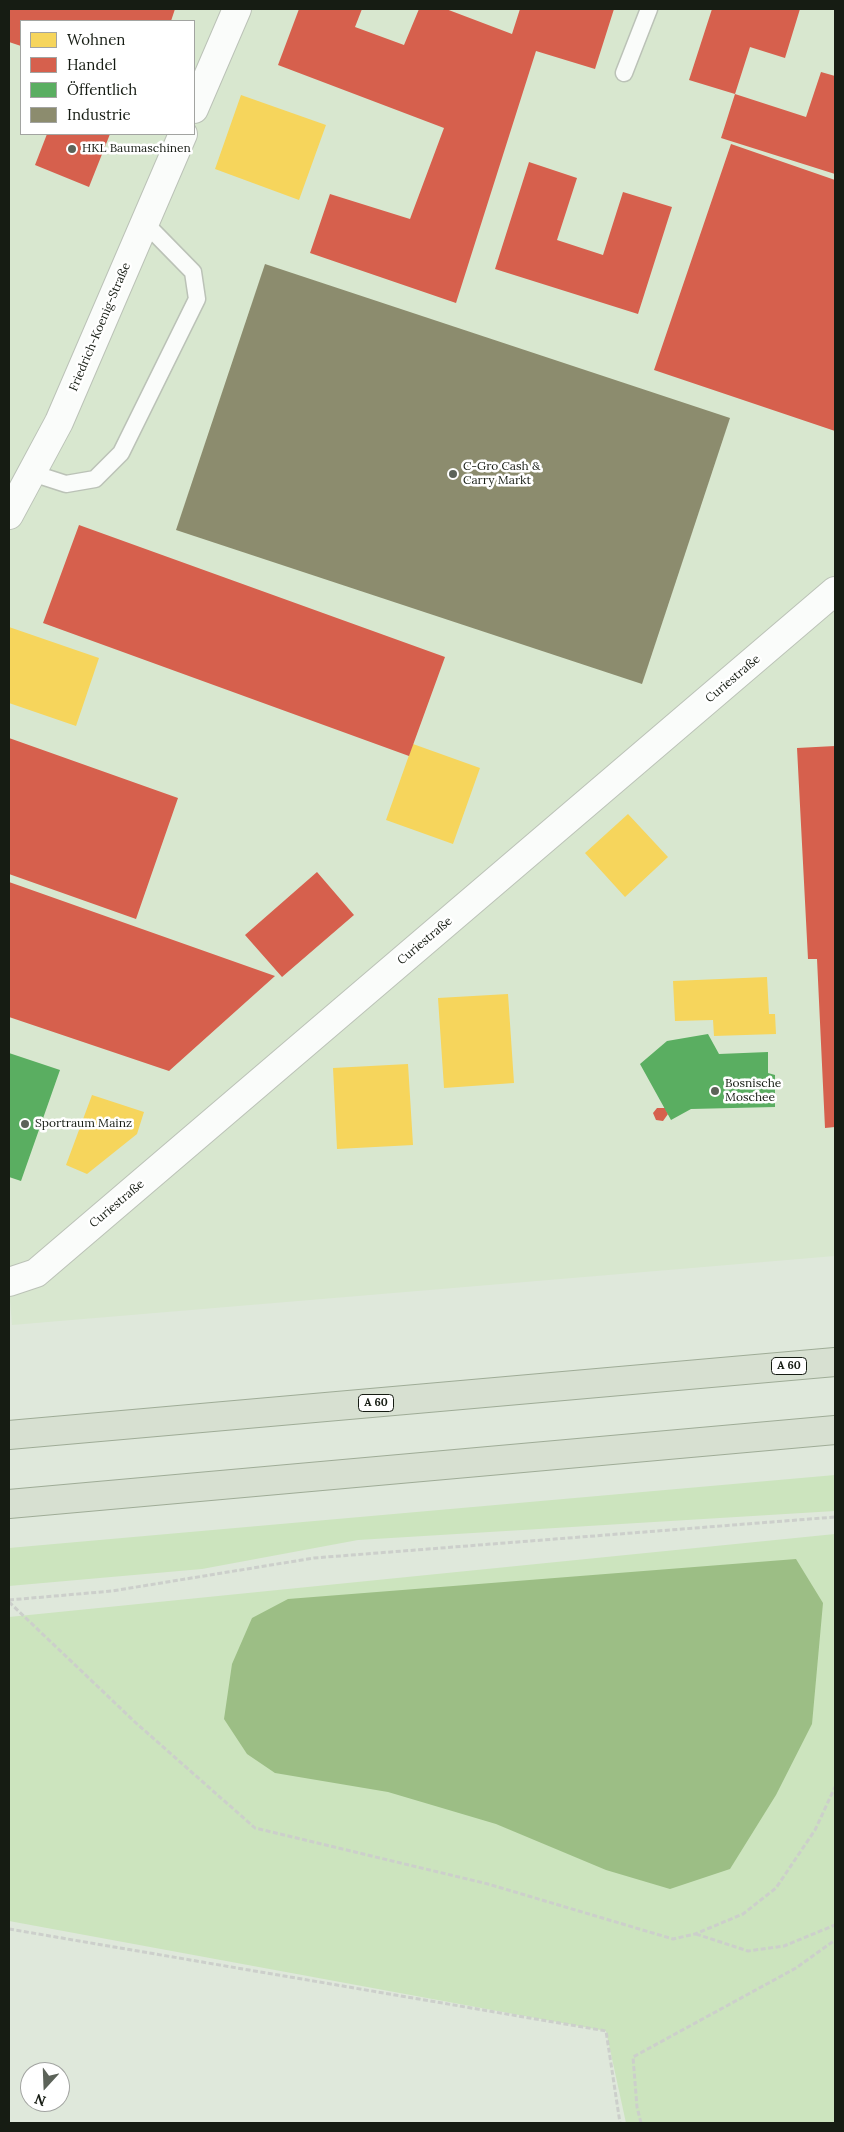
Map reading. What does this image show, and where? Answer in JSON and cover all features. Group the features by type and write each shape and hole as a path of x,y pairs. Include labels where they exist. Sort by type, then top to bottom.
{"highway":[{"name":"A 60","path":"9,1435 835,1362"},
{"path":"9,1504 835,1430"}],"street":[{"path":"195,107 237,9"},
{"name":"Friedrich-Koenig-Straße","path":"9,515 59,422 183,135"},
{"name":"Curiestraße","path":"9,1282 36,1273 835,591"}],"lane":[{"path":"624,74 650,9"},
{"path":"32,473 66,484 95,479 121,453 197,299 194,272 145,223"}],"path":[{"path":"9,1601 112,1591 314,1558 835,1517"},
{"path":"9,1601 136,1723 255,1828 488,1884 673,1939 695,1934 743,1914 776,1888 815,1830 835,1787"},
{"path":"695,1934 748,1951 784,1946 835,1925"},
{"path":"9,1929 606,2031 620,2123"},
{"path":"641,2123 637,2107 633,2057 796,1968 835,1940"}],"shaded area":[{"path":"9,9 835,9 835,1256 12,1325 9,1289"},
{"path":"835,1475 835,1511 358,1540 202,1569 9,1586 9,1548"},
{"path":"835,1534 835,2123 626,2123 606,2031 9,1921 9,1617"},
{"path":"796,1559 823,1603 812,1724 776,1795 730,1869 670,1889 606,1870 496,1824 388,1792 275,1773 247,1754 224,1719 232,1664 252,1618 288,1599"}],"building: Wohnen":[{"path":"241,95 326,125 299,200 215,169"},
{"path":"9,627 99,658 76,726 9,703"},
{"path":"413,744 480,768 453,844 386,820"},
{"path":"628,814 668,857 625,897 585,853"},
{"path":"767,977 769,1014 775,1014 776,1034 714,1036 713,1020 675,1021 673,981"},
{"path":"508,994 514,1083 444,1088 438,998"},
{"path":"408,1064 413,1145 337,1149 333,1068"},
{"path":"92,1095 144,1112 137,1134 87,1174 66,1165"}],"building: Handel":[{"path":"9,9 175,9 171,20 20,20 20,46 9,42"},
{"path":"299,9 362,9 355,27 404,45 419,9 446,9 512,34 520,9 614,9 595,69 536,51 456,303 310,253 330,194 410,219 444,128 278,65"},
{"path":"712,9 800,9 785,58 750,47 735,94 689,80"},
{"path":"821,72 835,76 835,174 721,138 735,94 806,117"},
{"name":"HKL Baumaschinen","path":"47,135 110,135 89,187 35,165"},
{"path":"731,144 835,180 835,431 654,370"},
{"path":"529,162 577,178 557,240 603,255 623,192 672,207 638,314 495,269"},
{"path":"79,525 445,657 409,756 43,623"},
{"path":"9,738 178,798 136,919 9,874"},
{"path":"835,746 835,1127 825,1128 817,959 808,959 797,748"},
{"path":"317,872 354,915 282,977 245,935"},
{"path":"9,882 275,976 169,1071 9,1017"},
{"path":"657,1108 665,1108 668,1114 663,1121 656,1120 653,1113"}],"building: Öffentlich":[{"name":"Bosnische Moschee","path":"708,1034 719,1054 768,1052 768,1073 775,1075 775,1107 691,1109 671,1120 640,1064 667,1041"},
{"name":"Sportraum Mainz","path":"9,1053 60,1070 21,1181 9,1177"}],"building: Industrie":[{"name":"C-Gro Cash & Carry Markt","path":"265,264 730,418 642,684 176,530"}],"place":[{"name":"HKL Baumaschinen","path":"72,149"},
{"name":"C-Gro Cash & Carry Markt","path":"453,474"},
{"name":"Bosnische Moschee","path":"715,1091"},
{"name":"Sportraum Mainz","path":"25,1124"}]}
